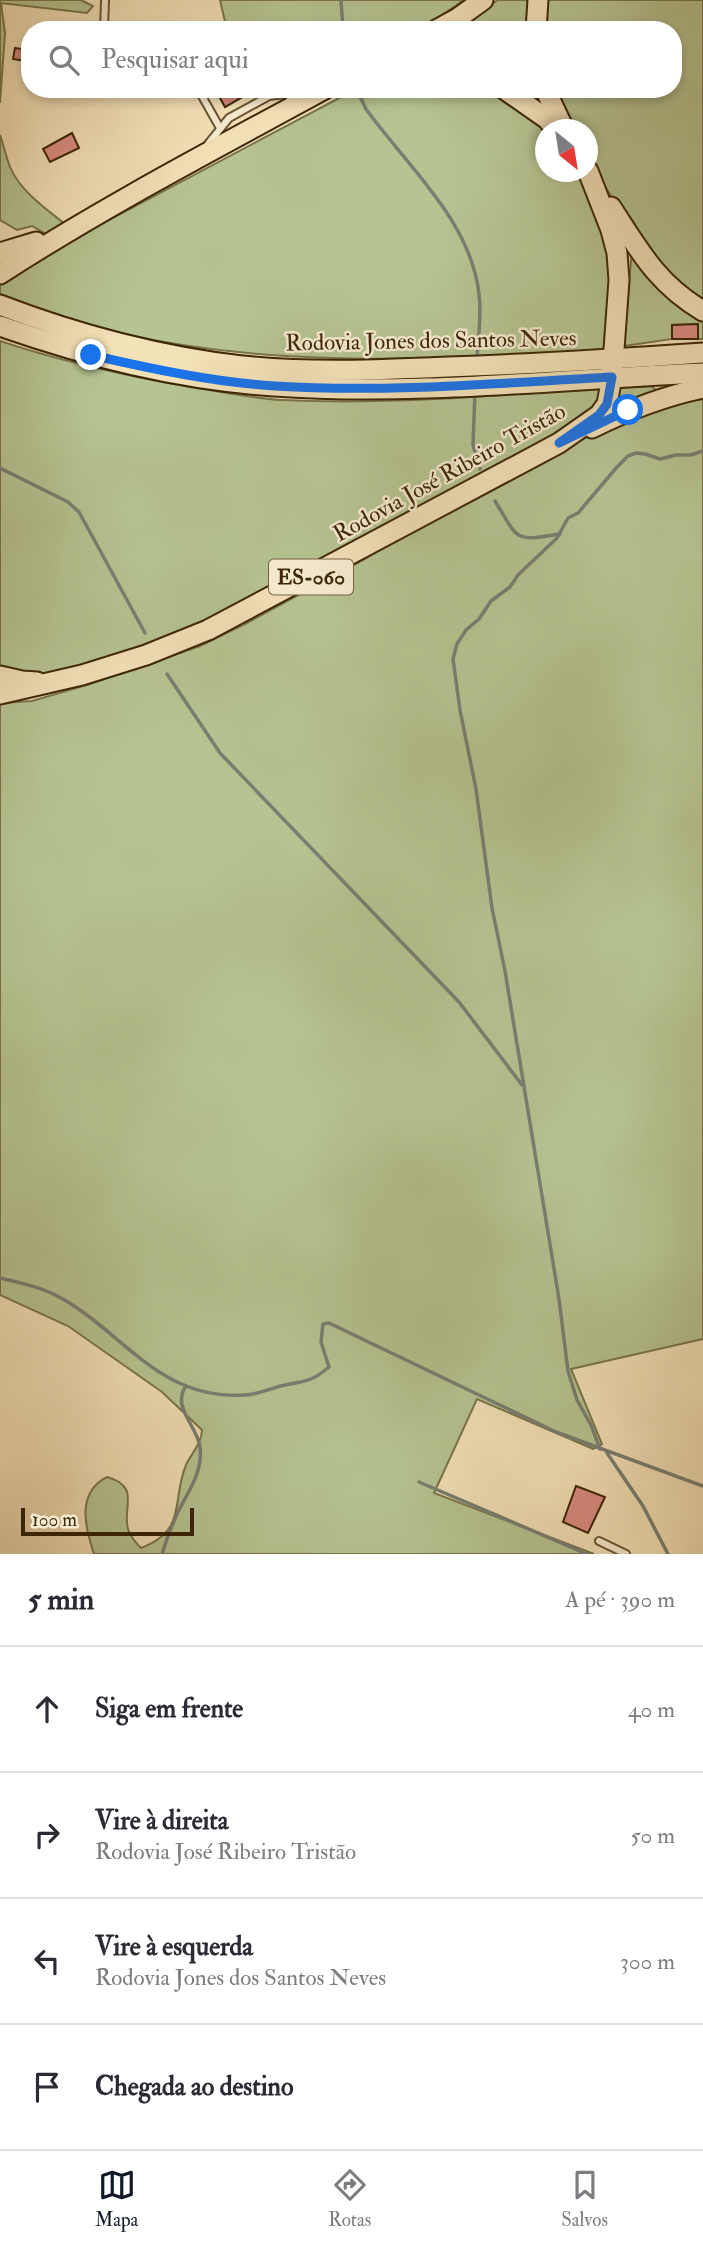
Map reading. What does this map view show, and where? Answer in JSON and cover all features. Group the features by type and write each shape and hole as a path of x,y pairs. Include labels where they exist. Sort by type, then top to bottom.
{"main road":[{"path":"452,21 483,0"},
{"path":"537,21 538,0"},
{"path":"0,274 67,231 201,155 310,98"},
{"path":"300,104 314,98"},
{"path":"517,98 547,119"},
{"path":"549,98 559,119"},
{"name":"Rodovia José Ribeiro Tristão","path":"51,683 146,655 208,630 559,443 599,415 607,404 619,280 617,253 611,230 592,182"},
{"path":"594,182 658,277 703,311"},
{"path":"0,253 67,231"},
{"name":"Rodovia Jones dos Santos Neves","path":"0,305 36,319 128,346 242,366 328,371 612,368 703,373"},
{"name":"Rodovia Jones dos Santos Neves","path":"0,326 66,348 160,370 273,386 327,389 433,387 612,368 703,353"},
{"path":"559,443 628,410 703,388"},
{"path":"0,676 51,683"},
{"name":"ES-060","path":"0,694 51,683"}],"lane":[{"path":"104,21 105,0"},
{"path":"203,98 220,128"},
{"path":"201,155 231,116 267,98"},
{"path":"292,98 300,104"},
{"path":"599,1541 626,1554"}],"green space":[{"path":"0,0 81,0 93,6 87,13 1,3 5,33 0,103"},
{"path":"220,0 464,0 433,21 225,21"},
{"path":"498,0 535,0 532,21 467,21"},
{"path":"546,0 703,0 703,305 649,257 598,175 598,119 565,119 554,98 682,98 682,21 542,21"},
{"path":"339,98 505,98 535,121 535,182 585,182 604,229 612,277 610,346 598,355 370,359 219,350 145,339 71,320 0,294 0,283 71,240"},
{"path":"0,135 14,176 34,199 65,224 48,235 32,226 17,230 0,220"},
{"path":"632,249 703,318 703,339 698,339 697,324 672,325 672,339 624,346"},
{"path":"0,341 47,356 119,373 270,399 401,401 600,388 602,398 591,415 235,610 159,641 77,668 42,674 0,671"},
{"path":"651,386 657,391 614,409 619,388"},
{"path":"703,399 703,1339 571,1369 602,1444 593,1449 477,1399 434,1493 594,1554 94,1554 86,1511 87,1501 97,1484 107,1477 124,1486 128,1498 127,1521 130,1534 141,1548 156,1541 172,1523 186,1465 202,1430 162,1392 68,1326 0,1295 0,703 32,701 200,646 604,428 681,402"}],"building":[{"path":"15,48 21,49 21,60 13,59"},
{"path":"220,98 240,98 225,107"},
{"path":"72,133 79,148 50,162 43,149"},
{"path":"698,324 698,339 672,339 672,325"},
{"path":"576,1486 605,1497 588,1533 563,1522"}],"waterway":[{"path":"341,0 342,21"},
{"path":"361,98 366,109 451,218 464,242 474,267 479,294 477,359"},
{"path":"475,391 473,445 480,469"},
{"path":"600,1449 577,1400 568,1371 559,1299 505,971 492,908 476,789 453,659 457,644 466,630 479,619 491,601 510,587 518,575 557,538 568,518 578,513 628,456 636,453 660,459 703,451"},
{"path":"0,468 68,502 79,512 145,633"},
{"path":"495,501 519,535 533,538 560,534"},
{"path":"167,674 220,753 459,1002 522,1085"},
{"path":"0,1278 39,1288 61,1298 145,1362 189,1387 215,1394 249,1395 311,1379 329,1367 321,1342 323,1324 329,1323 556,1432 703,1486"},
{"path":"162,1554 200,1464 198,1439 183,1409 182,1394 186,1386"},
{"path":"607,1453 643,1506 668,1554"},
{"path":"419,1482 587,1554"}],"route":[{"path":"91,355 237,383 327,389 433,387 612,377 607,404 599,415 559,443 628,410"}]}
